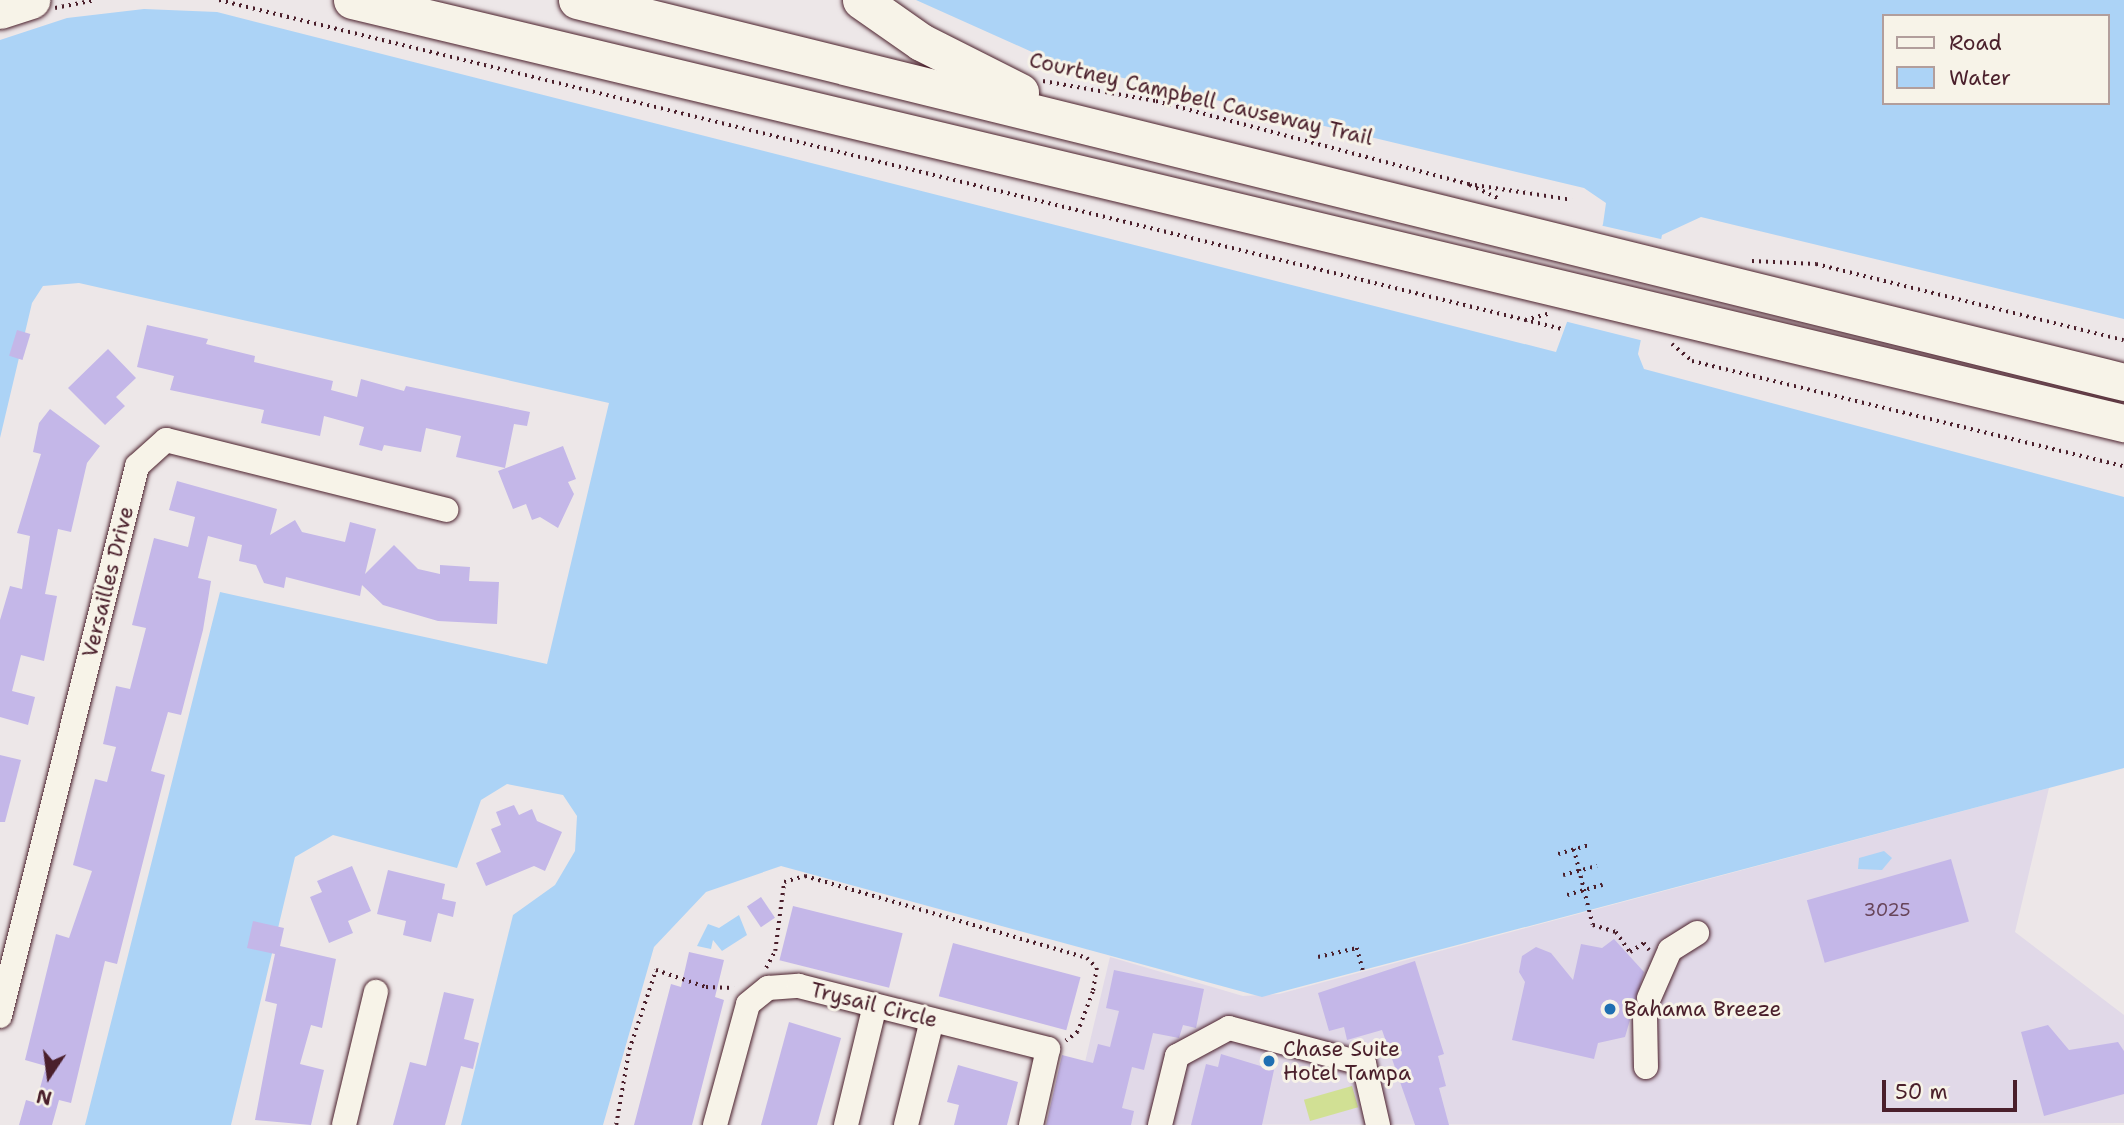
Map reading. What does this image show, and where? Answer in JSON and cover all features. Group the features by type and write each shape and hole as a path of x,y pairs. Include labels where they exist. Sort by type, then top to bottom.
{"highway":[{"path":"0,10 30,0"},
{"path":"352,0 1664,325 2124,424"},
{"path":"577,0 1074,120 2124,382"},
{"path":"862,0 921,42 1074,120"}],"street":[{"name":"Versailles Drive","path":"0,1016 137,466 166,440 446,510"},
{"path":"1646,1067 1647,1006 1659,965 1697,933"},
{"name":"Trysail Circle","path":"715,1125 748,1004 768,988 799,986 1048,1049"},
{"path":"344,1125 376,992"},
{"path":"846,1125 875,1005"},
{"path":"906,1125 932,1020"},
{"path":"1160,1125 1177,1056 1228,1028 1364,1064 1378,1125"},
{"path":"1031,1125 1048,1049"}],"path":[{"path":"219,0 1563,329"},
{"name":"Courtney Campbell Causeway Trail","path":"1035,78 1156,101 1468,184 1572,200"},
{"path":"1740,261 1816,264 2124,340"},
{"path":"1523,320 1560,299"},
{"path":"1664,325 1692,361 2124,466"},
{"path":"1558,854 1589,845"},
{"path":"1574,849 1593,925 1616,932 1630,953 1644,943 1659,965"},
{"path":"1563,876 1597,866"},
{"path":"763,973 775,951 784,882 805,876 1087,958 1097,968 1083,1024 1060,1047 1048,1049"},
{"path":"1567,895 1603,885"},
{"path":"1318,957 1357,948 1363,970"},
{"path":"617,1125 629,1050 656,970 706,987 744,985"}],"shaded area":[{"path":"2049,788 2015,932 2124,1015 2124,1123 1070,1125 1110,957 1243,996 1279,994"}],"green space":[{"path":"1352,1086 1358,1107 1310,1121 1304,1100"}],"water":[{"path":"916,0 2124,0 2124,319 1701,217 1662,235 1638,354 1644,369 2124,497 2124,768 1262,997 781,866 706,892 654,947 603,1125 461,1125 513,915 555,885 575,851 577,816 563,795 507,784 481,800 457,868 333,835 295,857 231,1125 85,1125 220,592 547,664 609,403 79,283 43,286 32,303 0,438 0,40 67,18 144,9 217,12 1556,352 1603,224 1606,203 1584,188 1052,61"},
{"path":"1884,851 1892,858 1882,870 1858,869 1859,858"},
{"path":"739,915 747,935 722,951 713,940 711,949 697,946 708,924 719,928"}],"pier":[{"path":"1599,225 1665,240 1644,341 1564,321"}],"building":[{"path":"147,325 208,339 206,344 255,356 254,362 333,381 331,390 357,397 361,379 404,391 406,386 530,412 527,426 514,424 505,468 456,457 461,436 426,428 421,452 384,445 382,451 359,445 364,427 324,416 320,436 261,423 264,410 170,390 174,376 137,367"},
{"path":"17,330 30,334 22,360 9,356"},
{"path":"108,349 136,378 116,397 125,406 105,425 68,388"},
{"path":"50,409 100,446 87,463 71,532 58,529 45,594 57,596 44,661 21,655 12,691 35,697 28,725 0,717 0,620 10,586 22,589 30,536 17,533 41,454 33,452 39,423"},
{"path":"563,446 576,479 568,482 574,494 558,528 540,517 532,520 526,504 513,509 498,471"},
{"path":"177,481 277,509 270,535 295,520 302,532 345,542 350,522 376,529 365,574 394,545 418,569 440,574 440,565 470,567 469,581 499,582 497,624 438,621 383,605 362,585 360,596 286,577 284,588 264,583 256,565 239,561 242,545 208,536 198,578 211,581 203,630 181,715 168,712 151,771 165,775 117,964 105,961 71,1103 59,1100 52,1125 19,1125 26,1100 36,1103 46,1066 25,1060 56,934 69,938 92,871 73,865 95,779 107,782 116,747 103,744 116,686 130,689 146,628 132,625 154,538 188,547 195,517 169,510"},
{"path":"0,755 21,760 5,822 0,822"},
{"path":"514,805 519,815 532,809 537,821 562,832 545,871 534,866 486,886 476,863 501,852 491,829 501,825 496,812"},
{"path":"1951,859 1969,921 1825,963 1807,900"},
{"path":"352,866 371,911 348,921 353,933 329,943 310,897 322,892 317,881"},
{"path":"388,870 445,884 442,899 456,902 453,917 438,913 431,942 403,935 406,921 377,914"},
{"path":"761,897 775,918 761,927 747,907"},
{"path":"793,906 903,933 889,988 779,960"},
{"path":"253,921 284,928 280,946 336,959 322,1028 311,1025 300,1064 324,1070 311,1125 255,1120 277,1004 265,1001 275,954 247,948"},
{"name":"Bahama Breeze","path":"1614,939 1644,972 1625,1037 1598,1043 1594,1059 1512,1040 1525,982 1519,972 1522,956 1536,947 1551,953 1573,980 1581,944 1602,948"},
{"path":"953,943 1081,977 1066,1030 939,996"},
{"path":"689,952 724,960 715,997 724,1000 692,1125 634,1125 671,984 681,987"},
{"path":"1415,961 1444,1054 1438,1056 1446,1086 1439,1088 1449,1125 1415,1125 1382,1030 1347,1040 1344,1027 1329,1031 1318,993"},
{"path":"1114,970 1204,989 1196,1028 1183,1025 1179,1038 1153,1033 1144,1070 1132,1067 1122,1108 1134,1111 1131,1125 1046,1125 1062,1055 1093,1063 1098,1044 1110,1047 1119,1011 1106,1008"},
{"path":"444,992 474,999 464,1039 479,1043 473,1069 461,1066 445,1125 393,1125 410,1062 426,1066"},
{"path":"789,1022 841,1038 817,1125 761,1125"},
{"path":"2048,1025 2069,1050 2118,1042 2124,1051 2124,1094 2044,1116 2021,1032"},
{"path":"1221,1054 1274,1070 1262,1125 1191,1125 1206,1064 1218,1067"},
{"path":"958,1065 1018,1082 1007,1125 954,1125 959,1105 947,1102"}],"place":[{"name":"Bahama Breeze","path":"1610,1009"},
{"name":"Chase Suite Hotel Tampa","path":"1269,1061"}]}
